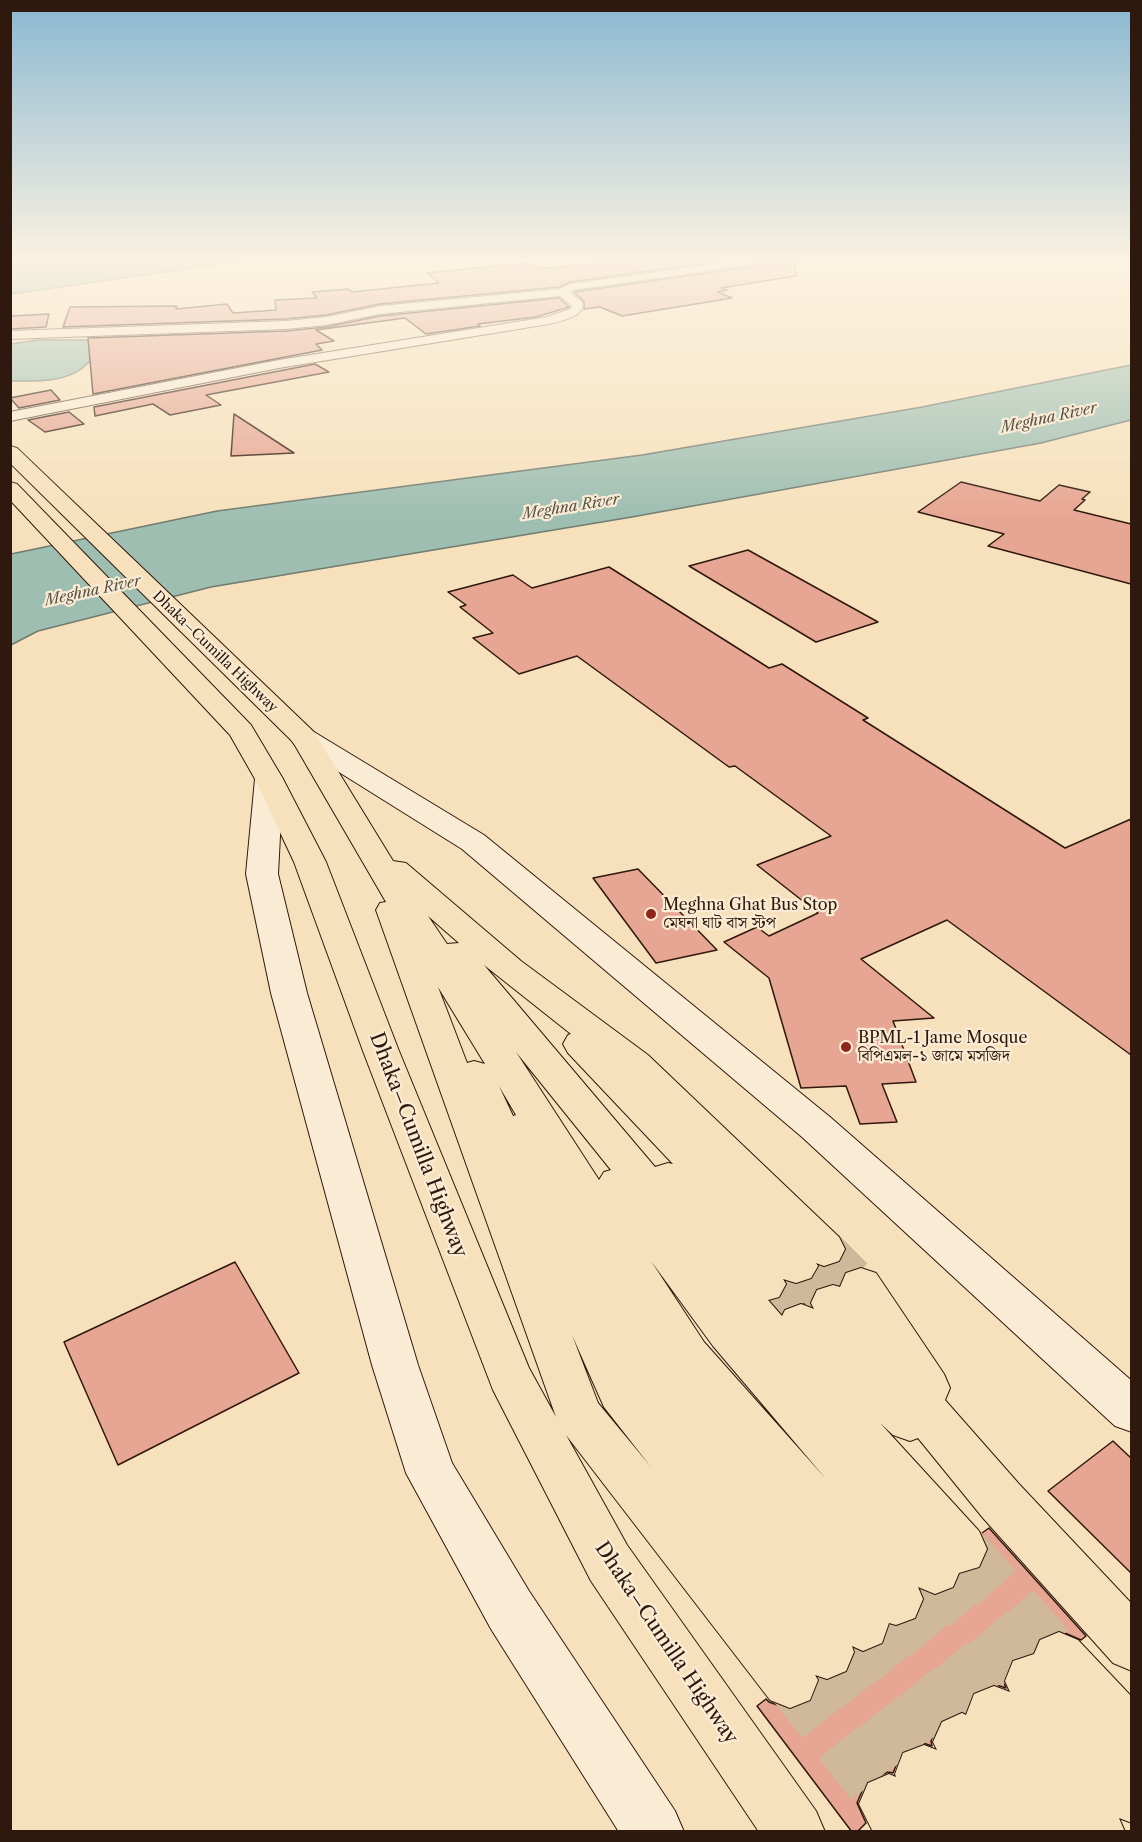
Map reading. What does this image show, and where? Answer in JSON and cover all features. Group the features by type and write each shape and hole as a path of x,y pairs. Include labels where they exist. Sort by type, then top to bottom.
{"highway":[{"name":"Dhaka–Cumilla Highway","path":"10,452 304,738 368,847 688,1356 896,1599"},
{"name":"Dhaka–Cumilla Highway","path":"13,490 241,731 269,779 324,896 381,1051 509,1376 609,1563 795,1832"},
{"name":"Dhaka–Cumilla Highway","path":"368,847 509,969 635,1064 795,1266 582,1083 509,969"},
{"name":"Dhaka–Cumilla Highway","path":"368,847 729,1333 948,1559"},
{"name":"Dhaka–Cumilla Highway","path":"368,847 654,1374 863,1624"},
{"name":"Dhaka–Cumilla Highway","path":"368,847 621,1392 827,1652"},
{"name":"Dhaka–Cumilla Highway","path":"368,847 579,1415 790,1680"},
{"path":"1000,1501 832,1304 1000,1501 1131,1644"},
{"path":"967,1744 1131,1740"},
{"path":"967,1744 1131,1794"},
{"path":"967,1744 969,1832"},
{"path":"967,1744 1037,1832"},
{"path":"967,1744 1095,1832"}],"street":[{"path":"10,417 268,366 378,348"},
{"path":"304,738 472,842 816,1127 1131,1411"},
{"path":"269,779 262,874 289,993 395,1365 431,1473 510,1610 654,1832"}],"water":[{"path":"11,348 101,349 81,369 65,377 11,381"},
{"name":"Meghna River","path":"1131,365 1131,420 1041,443 632,517 211,587 38,631 11,645 11,554 217,511 642,455 922,407"}],"building":[{"path":"89,348 320,348 322,350 93,394"},
{"path":"315,364 329,372 206,395 221,405 170,415 153,404 95,416 94,407"},
{"path":"51,390 60,400 19,408 10,398"},
{"path":"69,412 84,424 45,432 28,420"},
{"path":"234,414 294,453 231,456"},
{"path":"961,482 1040,501 1059,485 1090,492 1074,510 1131,524 1131,584 988,546 1004,534 918,512"},
{"path":"748,550 878,622 816,642 689,566"},
{"path":"609,567 769,668 782,664 868,718 863,720 1065,848 1131,819 1131,1055 947,920 861,959 934,1018 893,1021 916,1082 882,1084 897,1122 860,1124 846,1086 801,1088 769,978 724,942 757,927 769,936 818,913 757,865 831,836 735,766 729,767 577,656 519,674 473,638 493,633 460,607 466,605 448,592 513,575 532,588"},
{"name":"Meghna Ghat Bus Stop মেঘনা ঘাট বাস স্টপ","path":"638,869 717,950 656,963 593,878"},
{"path":"843,1259 853,1268 844,1272 839,1284 832,1283 816,1288 809,1305 800,1302 782,1311 772,1301 781,1298 788,1283 797,1285 812,1280 820,1267 825,1268 840,1263"},
{"path":"235,1262 299,1373 118,1465 64,1342"},
{"path":"1113,1441 1131,1458 1131,1573 1048,1491"},
{"path":"989,1528 1086,1636 1081,1640 1058,1630 1039,1638 1032,1652 1012,1659 1003,1680 1006,1688 993,1684 973,1692 965,1712 961,1711 940,1721 931,1741 932,1746 923,1743 902,1751 893,1773 888,1772 866,1782 857,1803 866,1823 857,1832 852,1832 757,1706 766,1699 791,1710 811,1702 820,1679 828,1681 848,1672 856,1650 864,1653 883,1645 890,1626 897,1627 917,1619 925,1600 922,1591 936,1596 954,1589 961,1575 981,1568 989,1550 982,1533"}],"tunnel":[{"path":"824,1249 861,1286"},
{"path":"796,1266 833,1303"},
{"path":"764,1284 801,1323"},
{"path":"961,1549 1059,1659"},
{"path":"935,1569 1033,1681"},
{"path":"896,1599 994,1714"},
{"path":"863,1624 962,1742"},
{"path":"827,1652 924,1774"},
{"path":"790,1680 889,1804"}],"place":[{"name":"Meghna Ghat Bus Stop মেঘনা ঘাট বাস স্টপ","path":"651,914"},
{"name":"BPML-1 Jame Mosque বিপিএমল-১ জামে মসজিদ","path":"846,1047"}]}
